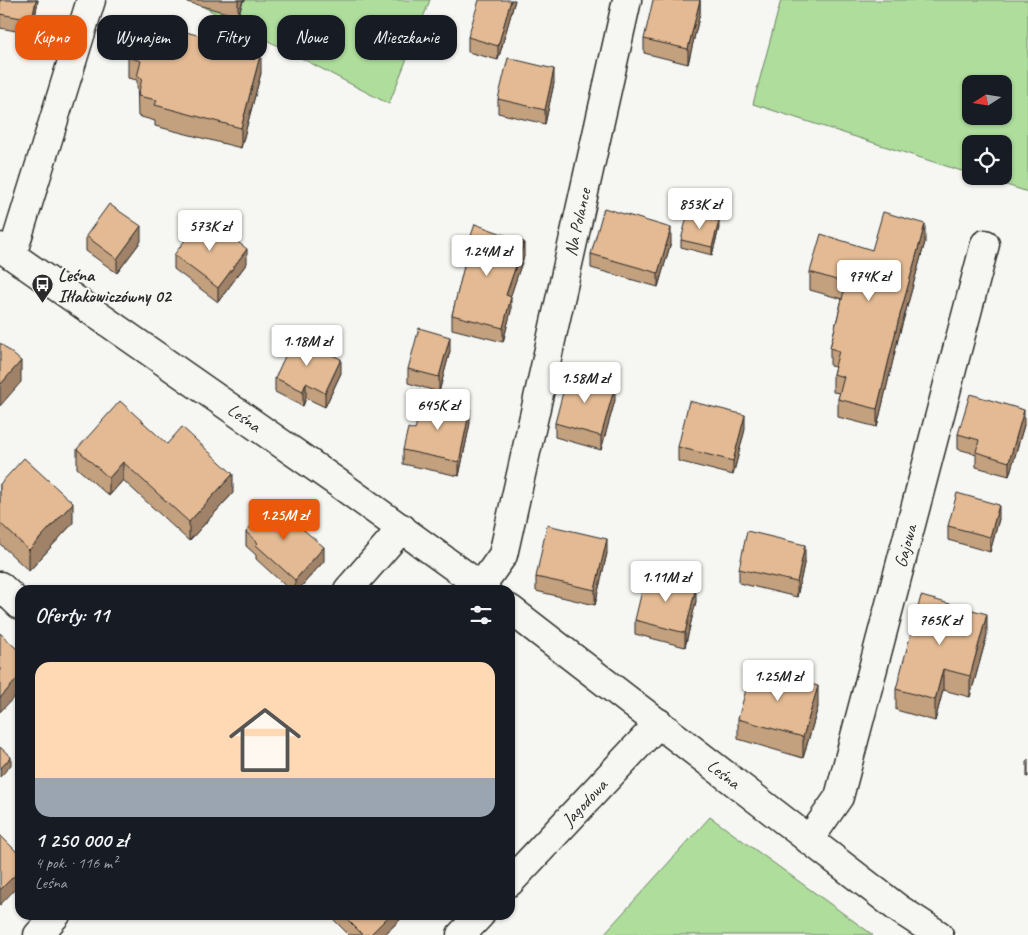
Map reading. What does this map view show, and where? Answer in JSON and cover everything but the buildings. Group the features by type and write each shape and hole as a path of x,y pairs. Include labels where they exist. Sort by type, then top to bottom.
{"street":[{"path":"6,251 91,0"},
{"name":"Na Polance","path":"485,585 503,555 626,0"},
{"name":"Gajowa","path":"809,840 839,796 986,244"},
{"name":"Leśna","path":"6,251 402,528 479,585"},
{"path":"352,585 402,528"},
{"path":"0,586 15,600"},
{"name":"Leśna","path":"515,613 898,909 939,935"},
{"name":"Jagodowa","path":"515,877 659,723"},
{"path":"461,935 475,920"}],"green space":[{"path":"190,0 430,0 424,15 355,15 355,60 406,60 389,104 305,60 345,60 345,15 277,15 277,45 267,40 267,15 219,15"},
{"path":"781,0 1028,0 1028,192 1006,185 1012,185 1012,135 962,135 962,171 753,104"},
{"path":"710,817 873,935 603,935"}],"place":[{"name":"Leśna Iłłakowiczówny 02","path":"42,304"}]}
